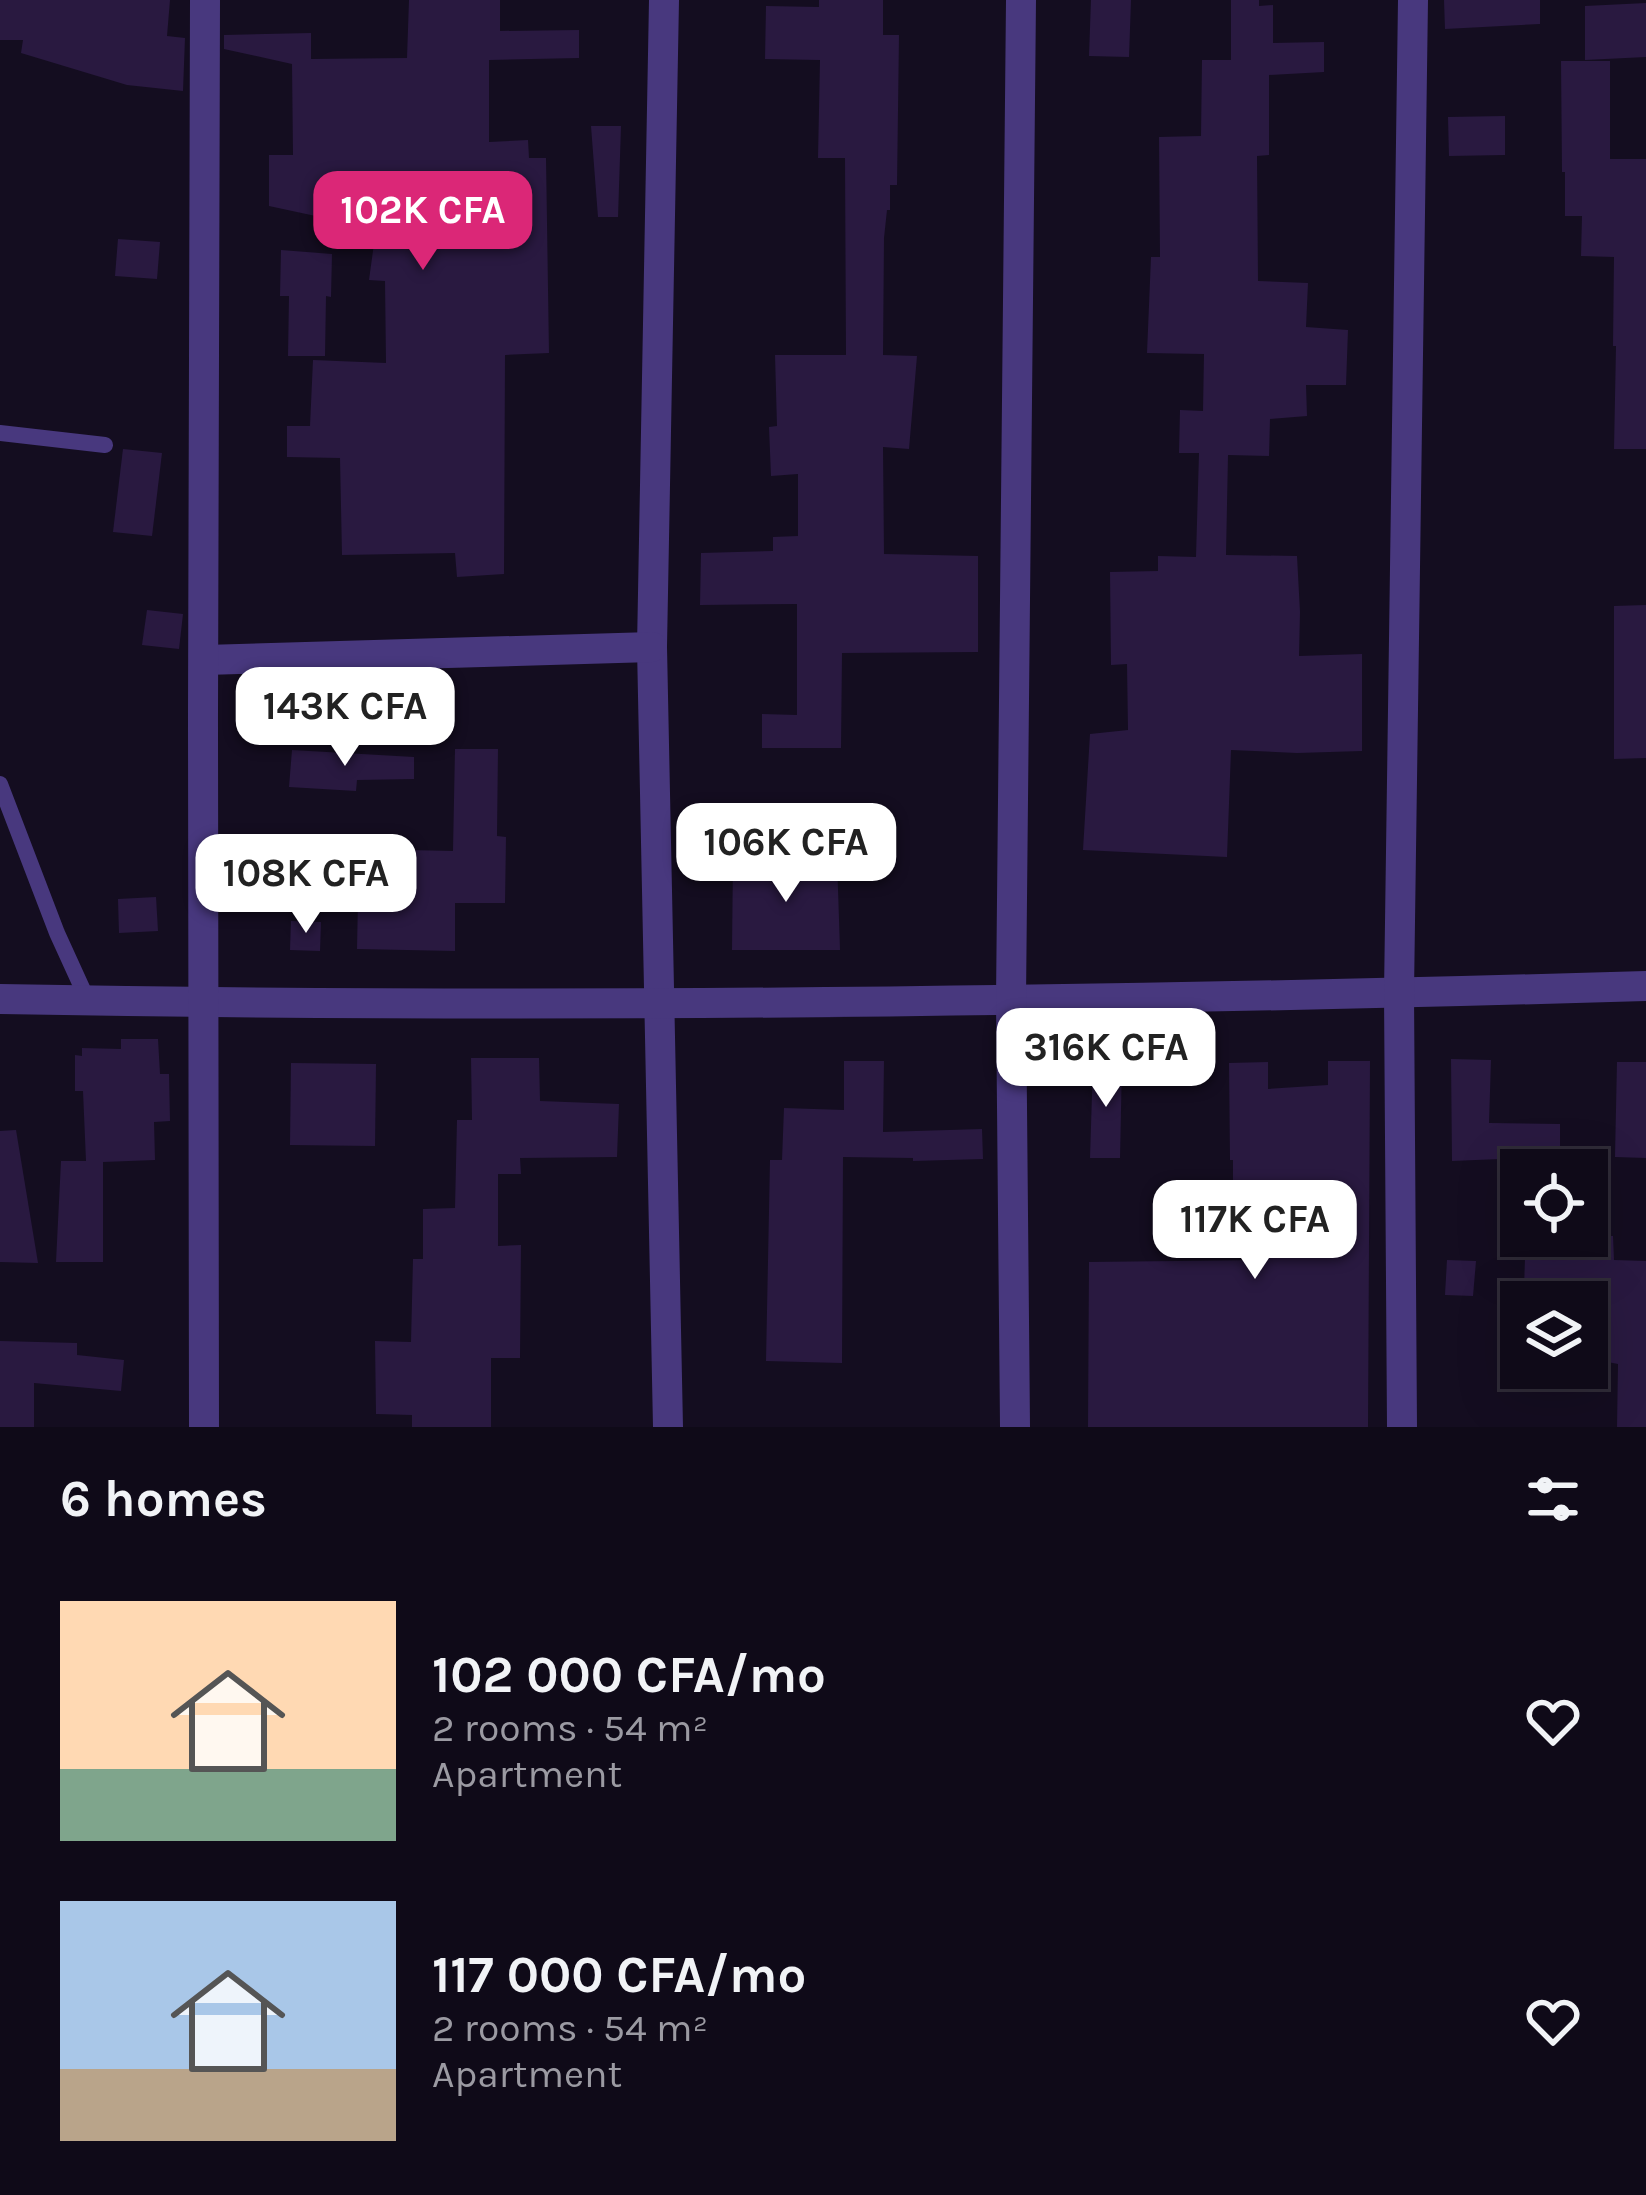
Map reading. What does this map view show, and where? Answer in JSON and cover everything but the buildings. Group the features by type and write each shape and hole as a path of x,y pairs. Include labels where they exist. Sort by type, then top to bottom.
{"street":[{"path":"204,1427 200,1003 205,0"},
{"path":"664,0 652,647 668,1427"},
{"path":"1015,1427 1011,1000 1021,0"},
{"path":"1402,1427 1399,994 1413,0"},
{"path":"205,660 652,647"},
{"path":"0,999 657,1003 1399,994 1646,986"}],"lane":[{"path":"0,433 105,445"},
{"path":"0,784 88,1001"}]}
